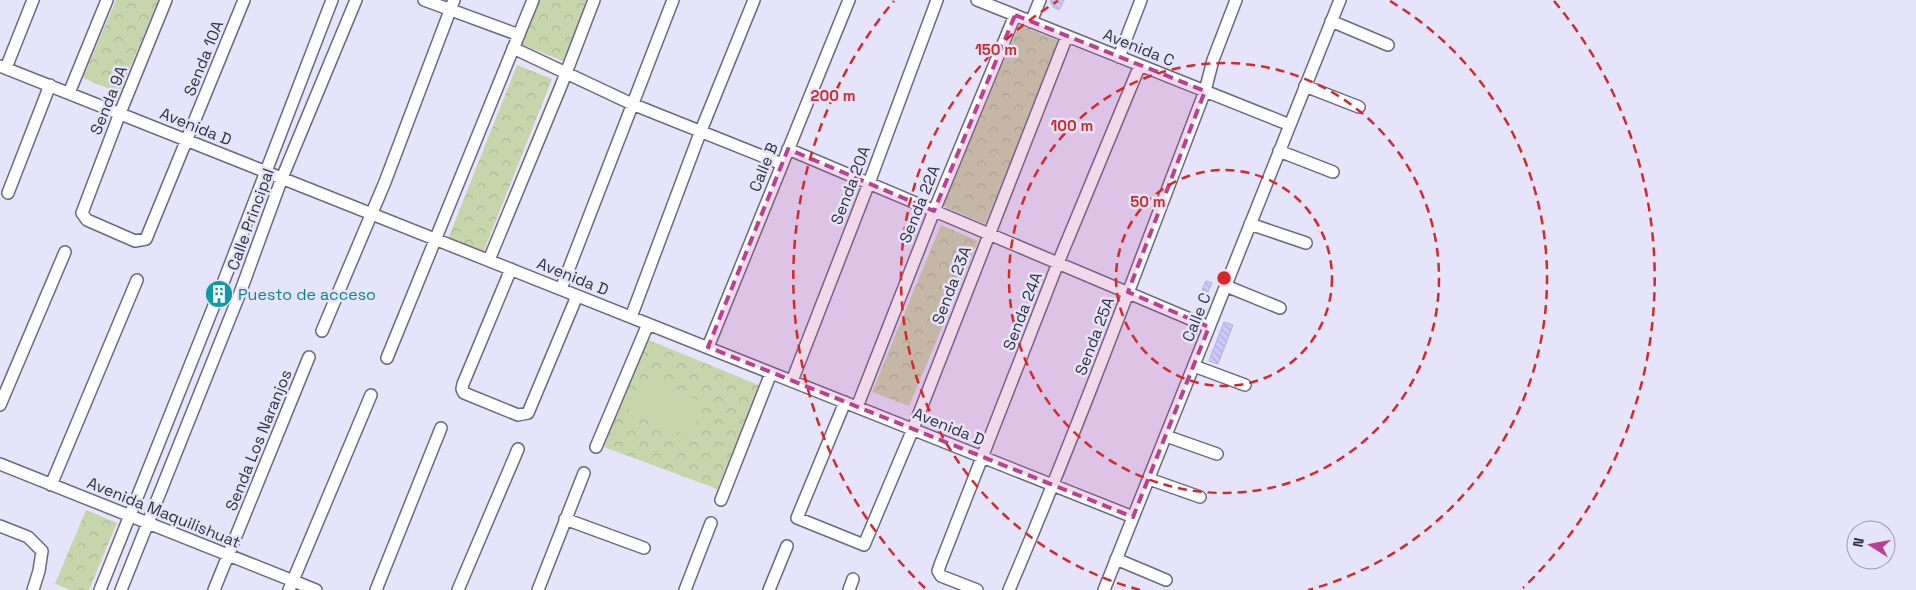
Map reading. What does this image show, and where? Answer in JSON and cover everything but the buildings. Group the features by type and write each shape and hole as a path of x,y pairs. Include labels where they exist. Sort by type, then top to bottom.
{"street":[{"path":"3,67 33,0"},
{"path":"69,93 107,0"},
{"name":"Senda 9A","path":"146,239 135,241 87,220 82,213 166,0"},
{"name":"Senda 10A","path":"146,239 244,0"},
{"name":"Calle Principal","path":"100,590 223,283 332,0"},
{"name":"Calle Principal","path":"121,590 241,290 282,178 356,0"},
{"path":"424,0 453,5 519,35"},
{"path":"387,358 533,0"},
{"path":"488,260 594,0"},
{"path":"561,289 674,0"},
{"path":"631,317 700,133 754,0"},
{"name":"Calle B","path":"708,347 850,0"},
{"name":"Senda 20A","path":"792,381 937,0"},
{"name":"Avenida C","path":"976,0 1290,125"},
{"path":"1031,22 1040,0"},
{"path":"1119,56 1141,0"},
{"name":"Senda 25A","path":"1009,590 1054,485 1205,91 1213,60 1236,0"},
{"name":"Calle C","path":"1104,590 1340,0"},
{"path":"322,331 372,214 453,5"},
{"name":"Senda 22A","path":"857,407 1014,15"},
{"path":"1331,21 1388,45"},
{"name":"Senda 23A","path":"845,402 797,518 864,545 913,429 1066,36"},
{"path":"513,48 632,104 700,133 782,164"},
{"name":"Senda 24A","path":"977,590 941,576 938,571 1058,263 1140,65"},
{"name":"Avenida D","path":"3,67 1133,517"},
{"path":"8,193 50,86"},
{"path":"1305,86 1359,107"},
{"path":"788,149 1209,327"},
{"path":"1279,151 1333,172"},
{"path":"1250,224 1306,243"},
{"path":"0,405 65,252"},
{"path":"511,269 462,389 464,393 524,415 528,413 577,296"},
{"path":"51,484 137,280"},
{"path":"223,283 241,290"},
{"path":"1226,286 1280,308"},
{"path":"596,447 648,324"},
{"name":"Senda Los Naranjos","path":"214,590 309,357"},
{"path":"1194,366 1245,385"},
{"path":"721,500 771,373"},
{"path":"290,585 371,395"},
{"path":"376,590 441,428"},
{"path":"1166,436 1217,454"},
{"path":"458,590 518,449"},
{"name":"Avenida Maquilishuat","path":"0,464 228,555 290,585 316,590"},
{"path":"538,590 584,473"},
{"path":"1148,479 1200,497"},
{"path":"565,519 644,548"},
{"path":"685,590 711,523"},
{"path":"0,526 28,536 42,551 40,570 33,590"},
{"path":"769,590 787,546"},
{"path":"1116,559 1166,580"},
{"path":"849,590 853,579"}],"highlighted area":[{"path":"1015,15 1205,91 1128,292 1209,327 1133,517 708,347 788,149 934,211"}],"green space":[{"path":"116,0 159,0 119,93 83,78"},
{"path":"539,0 589,0 565,62 521,44"},
{"path":"1019,25 1059,41 985,224 943,206"},
{"path":"517,65 552,79 483,253 448,239"},
{"path":"941,225 978,241 909,406 872,392"},
{"path":"646,339 761,386 717,489 604,447"},
{"path":"641,377 704,402 691,437 628,413"},
{"path":"86,510 117,523 89,590 71,590 55,584"}],"place":[{"name":"Puesto de acceso","path":"219,294"}]}
